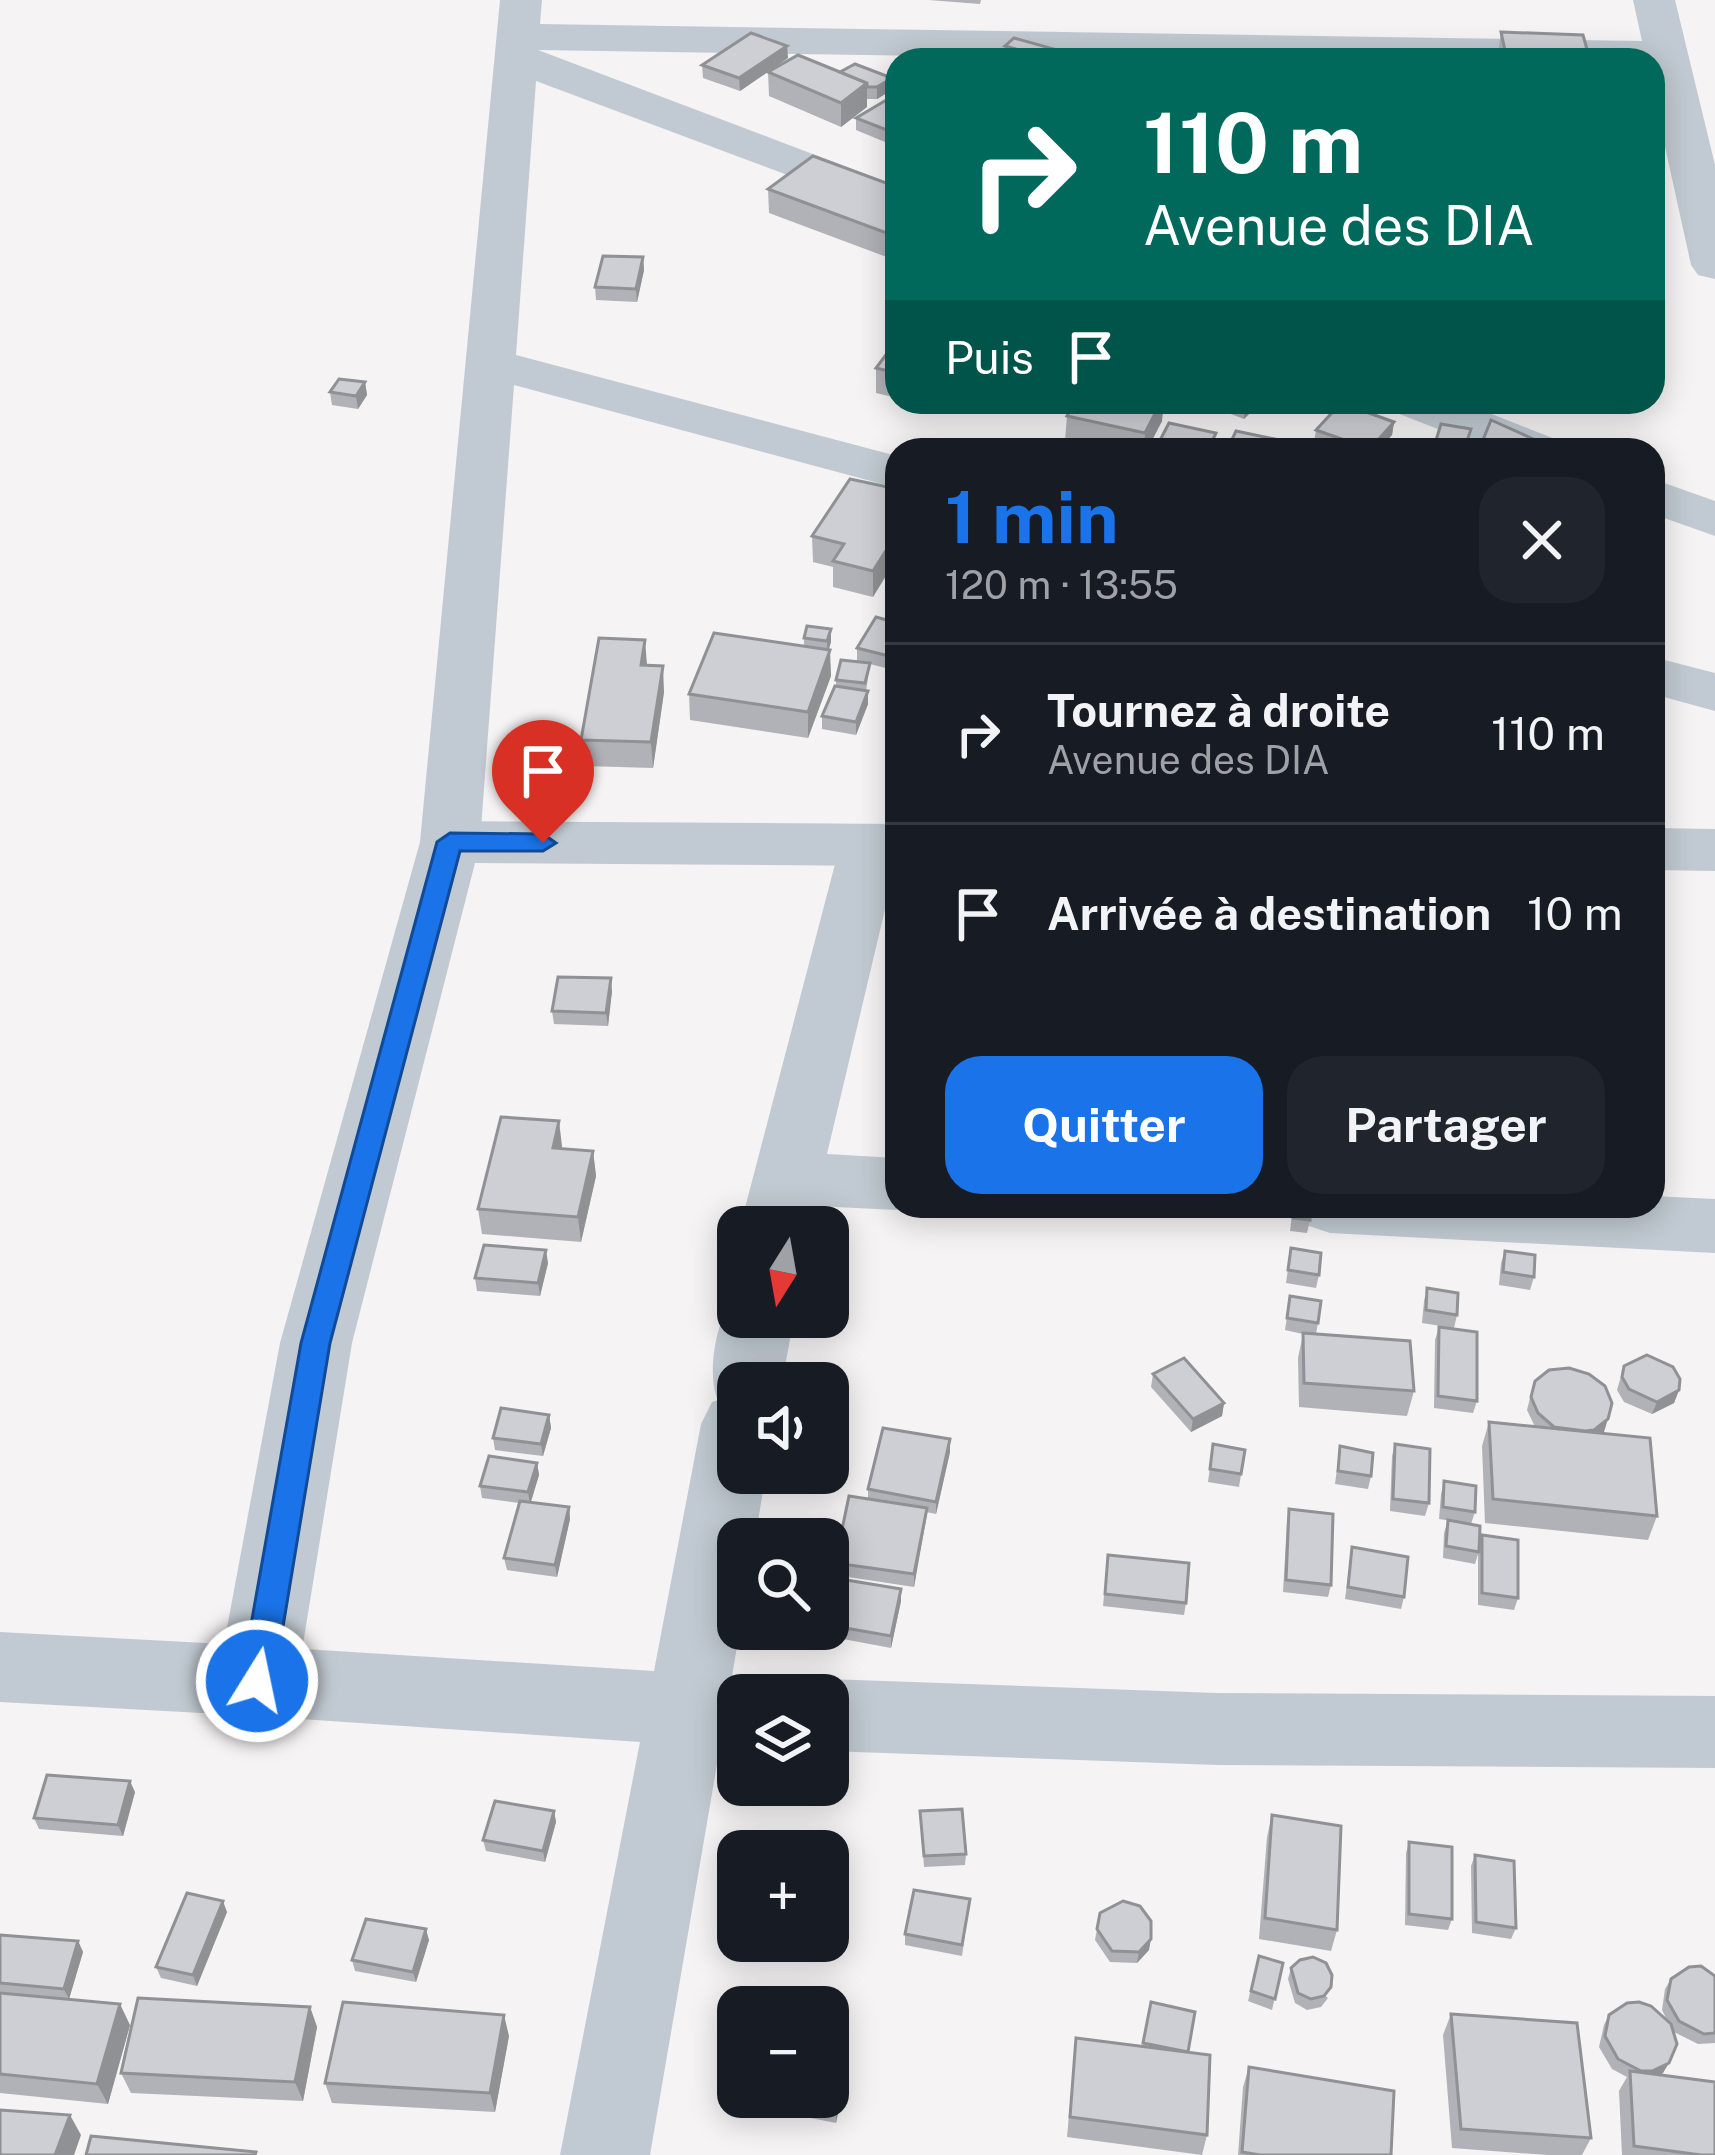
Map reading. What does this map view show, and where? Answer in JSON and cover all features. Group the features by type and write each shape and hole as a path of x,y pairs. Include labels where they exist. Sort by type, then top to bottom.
{"street":[{"path":"1654,0 1663,48"},
{"path":"517,32 1253,48"},
{"path":"517,32 885,197"},
{"path":"257,1681 316,1343 450,842 517,32"},
{"path":"1048,45 1057,48"},
{"path":"1665,60 1701,261"},
{"path":"490,363 885,469"},
{"path":"1446,414 1507,438"},
{"path":"1665,500 1715,520"},
{"path":"1665,678 1715,692"},
{"path":"450,842 884,845 780,1203 885,1186"},
{"path":"1665,849 1715,850"},
{"path":"1561,1218 1715,1226"},
{"path":"605,2155 711,1711 731,1494"},
{"path":"0,1666 711,1711"},
{"path":"849,1716 1216,1729 1715,1732"}],"building":[{"path":"1501,32 1583,35 1587,48 1504,48"},
{"path":"751,33 787,46 739,78 702,65"},
{"path":"1014,38 1050,48 1012,48 1005,46"},
{"path":"798,55 867,83 841,103 768,72"},
{"path":"855,64 885,75 885,82 867,87 840,72"},
{"path":"885,101 885,129 856,118"},
{"path":"813,156 885,183 885,232 768,189"},
{"path":"603,256 643,257 636,289 595,287"},
{"path":"339,379 365,382 356,396 330,392"},
{"path":"1068,414 1155,414 1145,433"},
{"path":"1331,414 1372,414 1394,422 1380,438 1339,438 1316,430"},
{"path":"1491,420 1531,438 1484,438"},
{"path":"1169,423 1216,433 1214,438 1161,438"},
{"path":"1441,424 1471,429 1468,438 1437,438"},
{"path":"1236,431 1270,438 1233,438"},
{"path":"850,479 885,486 885,552 873,571 833,561 844,544 812,536"},
{"path":"876,617 885,620 885,655 857,648"},
{"path":"807,626 831,629 827,641 804,638"},
{"path":"714,633 830,650 808,712 689,694"},
{"path":"599,638 645,640 641,665 663,666 651,742 581,740"},
{"path":"841,660 870,663 865,683 836,680"},
{"path":"835,686 868,691 856,722 822,716"},
{"path":"558,977 611,978 606,1013 552,1011"},
{"path":"501,1117 559,1121 553,1148 593,1151 578,1217 478,1209"},
{"path":"484,1245 546,1250 538,1283 475,1278"},
{"path":"1291,1248 1321,1253 1319,1275 1288,1270"},
{"path":"1505,1251 1535,1255 1534,1277 1503,1272"},
{"path":"1427,1288 1458,1293 1457,1315 1426,1310"},
{"path":"1290,1296 1321,1301 1318,1323 1287,1318"},
{"path":"1439,1327 1477,1332 1477,1401 1438,1396"},
{"path":"1303,1333 1410,1341 1414,1391 1304,1383"},
{"path":"1647,1355 1673,1367 1680,1379 1679,1390 1657,1402 1629,1389 1622,1377 1624,1366"},
{"path":"1184,1358 1224,1403 1193,1419 1153,1374"},
{"path":"1569,1368 1605,1386 1612,1403 1608,1419 1594,1430 1554,1427 1538,1413 1531,1397 1535,1381 1549,1370"},
{"path":"501,1408 549,1415 541,1444 493,1438"},
{"path":"1489,1422 1650,1438 1657,1516 1493,1499"},
{"path":"883,1428 950,1439 936,1502 868,1489"},
{"path":"1213,1444 1245,1450 1241,1474 1210,1469"},
{"path":"1395,1444 1430,1449 1429,1503 1393,1499"},
{"path":"1340,1446 1373,1453 1371,1476 1338,1471"},
{"path":"489,1456 537,1463 528,1492 480,1486"},
{"path":"1444,1481 1476,1486 1475,1512 1443,1507"},
{"path":"849,1496 927,1508 914,1574 849,1565 849,1518 844,1518"},
{"path":"520,1501 569,1507 555,1565 504,1558"},
{"path":"1289,1509 1333,1514 1331,1585 1286,1580"},
{"path":"1448,1520 1480,1526 1479,1552 1446,1546"},
{"path":"1482,1535 1518,1540 1518,1598 1482,1593"},
{"path":"1352,1547 1408,1557 1404,1597 1348,1587"},
{"path":"1108,1555 1189,1563 1186,1603 1105,1594"},
{"path":"849,1580 901,1589 891,1636 849,1629"},
{"path":"47,1775 130,1781 118,1825 34,1818"},
{"path":"495,1801 554,1811 543,1851 483,1840"},
{"path":"962,1809 966,1854 924,1856 920,1811"},
{"path":"1272,1815 1341,1826 1337,1930 1265,1918"},
{"path":"1409,1842 1452,1847 1452,1919 1409,1914"},
{"path":"1475,1855 1514,1861 1516,1928 1476,1922"},
{"path":"914,1890 970,1899 962,1945 905,1934"},
{"path":"187,1893 223,1901 193,1975 156,1967"},
{"path":"1123,1901 1140,1906 1151,1921 1151,1939 1139,1952 1112,1951 1097,1929 1100,1913"},
{"path":"366,1919 426,1929 413,1972 352,1960"},
{"path":"0,1935 78,1941 64,1989 0,1983"},
{"path":"1259,1956 1283,1963 1275,1999 1251,1991"},
{"path":"1313,1957 1326,1963 1332,1975 1324,1996 1311,1999 1298,1993 1291,1968"},
{"path":"1701,1966 1715,1976 1715,2033 1704,2034 1679,2021 1667,2000 1671,1979 1689,1967"},
{"path":"0,1993 120,2004 97,2084 0,2074"},
{"path":"138,1998 310,2007 295,2082 121,2073"},
{"path":"343,2002 504,2015 490,2093 325,2083"},
{"path":"1151,2002 1195,2012 1188,2052 1143,2043"},
{"path":"1639,2002 1671,2024 1677,2044 1669,2063 1652,2071 1641,2071 1618,2059 1605,2036 1609,2015 1627,2003"},
{"path":"1451,2014 1577,2023 1591,2138 1461,2129"},
{"path":"1076,2038 1210,2055 1207,2135 1070,2117"},
{"path":"1249,2067 1394,2091 1391,2155 1242,2152"},
{"path":"1630,2071 1715,2082 1715,2155 1634,2146"},
{"path":"0,2110 70,2115 55,2155 0,2155"},
{"path":"91,2136 256,2152 86,2155"}],"route":[{"path":"257,1681 316,1343 450,842 543,843"}]}
